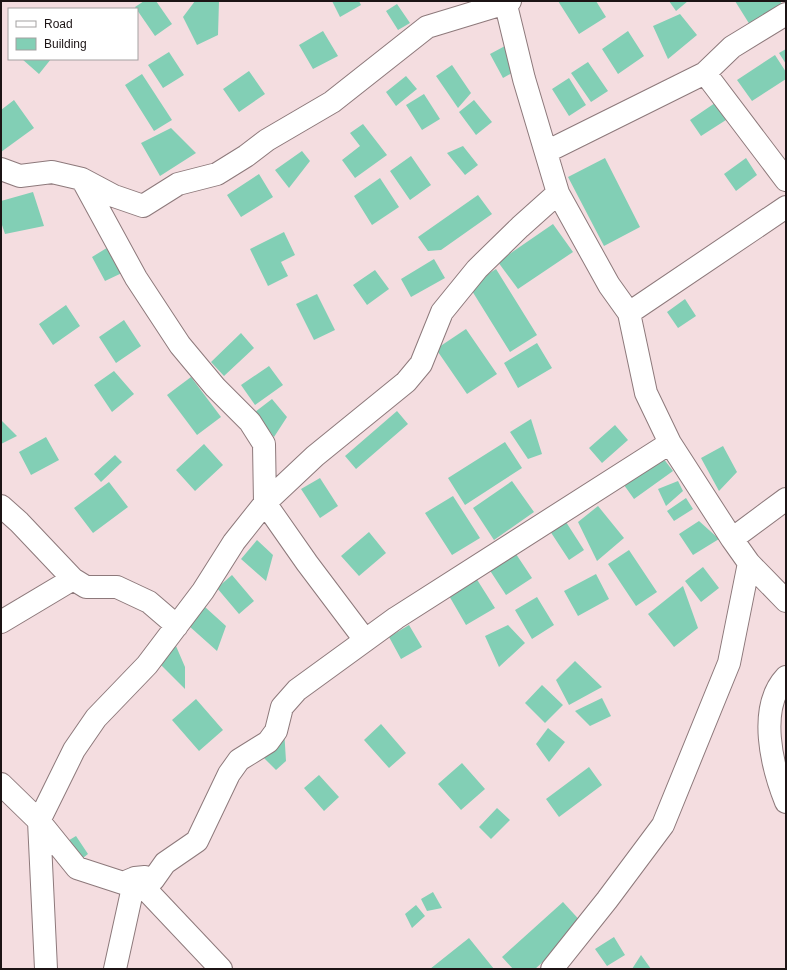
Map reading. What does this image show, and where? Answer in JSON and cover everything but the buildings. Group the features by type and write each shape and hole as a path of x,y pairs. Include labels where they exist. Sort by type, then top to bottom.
{"street":[{"path":"1,169 20,176 52,172 82,179 114,196 143,206 178,184 217,174 246,156 267,140 332,102 427,28 507,2 524,79 558,193 609,285 629,313 646,393 670,443 732,539 749,563 786,601"},
{"path":"546,152 705,73 732,47 786,14"},
{"path":"705,73 786,180"},
{"path":"82,179 136,278 180,346 215,387 250,422 264,444 265,503 365,640"},
{"path":"46,969 39,821 74,750 96,718 146,666 177,626 204,591 234,542 265,503 315,456 406,382 421,364 442,312 477,269 558,193"},
{"path":"629,313 786,207"},
{"path":"1,784 39,821 77,868 123,882 136,878 153,880 165,864 197,841 229,774 239,760 268,742 276,731 282,706 297,690 396,618 670,443"},
{"path":"732,539 786,499"},
{"path":"1,506 19,522 73,578 86,587 116,587 149,602 177,626"},
{"path":"552,969 612,895 663,825 729,663 749,563"},
{"path":"1,622 73,578"},
{"path":"786,677 779,685 770,717 771,747 778,782 786,802"},
{"path":"114,969 136,878"},
{"path":"136,878 221,969"}]}
